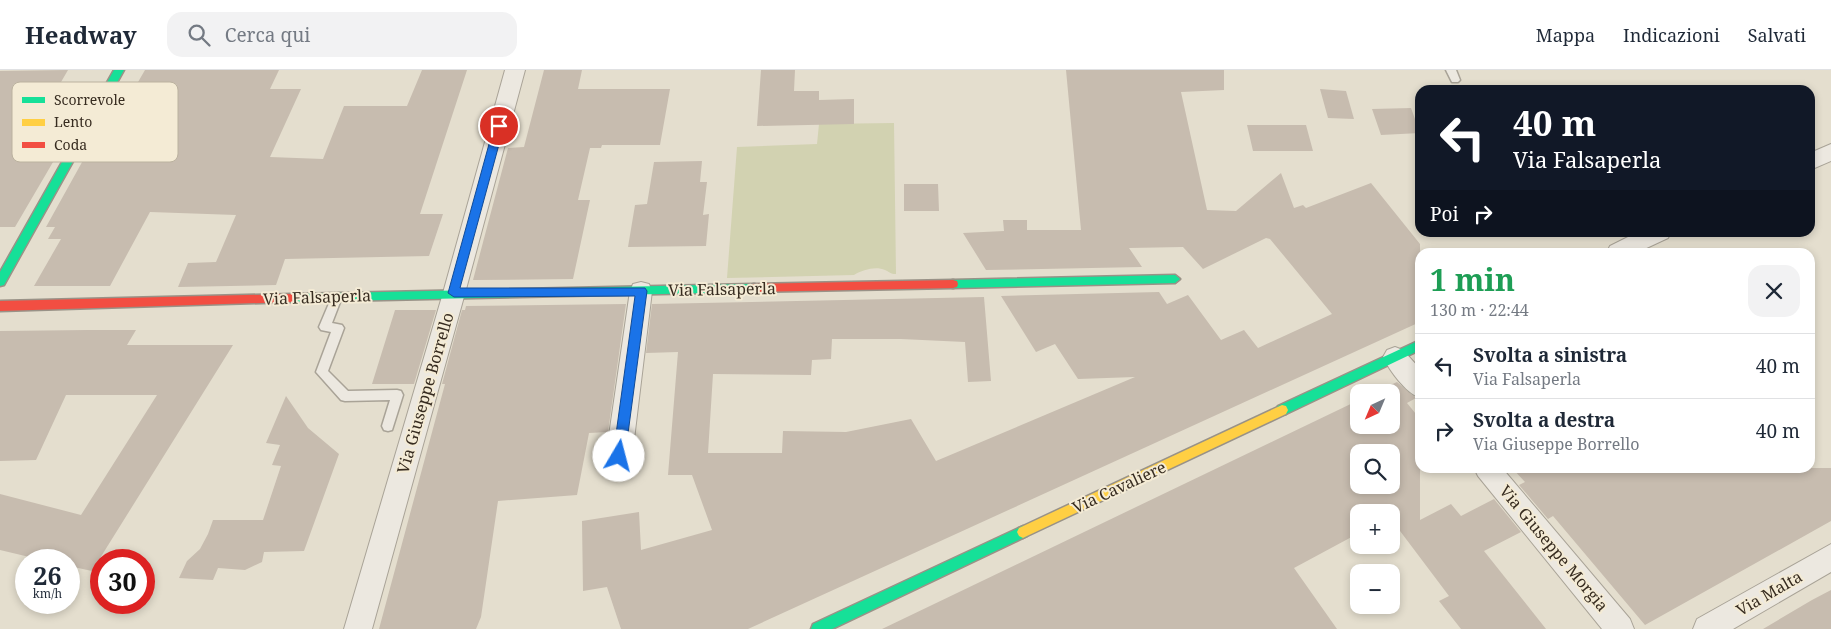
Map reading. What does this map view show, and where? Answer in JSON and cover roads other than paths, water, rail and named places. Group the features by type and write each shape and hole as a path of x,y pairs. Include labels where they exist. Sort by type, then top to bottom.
{"street":[{"path":"112,82 119,70"},
{"name":"Via Giuseppe Borrello","path":"358,629 454,293 514,70"},
{"path":"1815,160 1831,152"},
{"path":"0,282 67,162"},
{"path":"1626,248 1650,237"},
{"name":"Via Falsaperla","path":"0,306 454,293 641,291 1175,279"},
{"path":"619,456 641,291"},
{"name":"Via Cavaliere","path":"818,629 1415,348"},
{"path":"1396,357 1415,381"},
{"name":"Via Giuseppe Morgia","path":"1491,473 1620,629"},
{"name":"Via Malta","path":"1707,629 1831,557"}],"lane":[{"path":"1451,70 1455,80"},
{"path":"337,297 325,327 338,328 322,372 345,396 397,395 388,426"}]}
